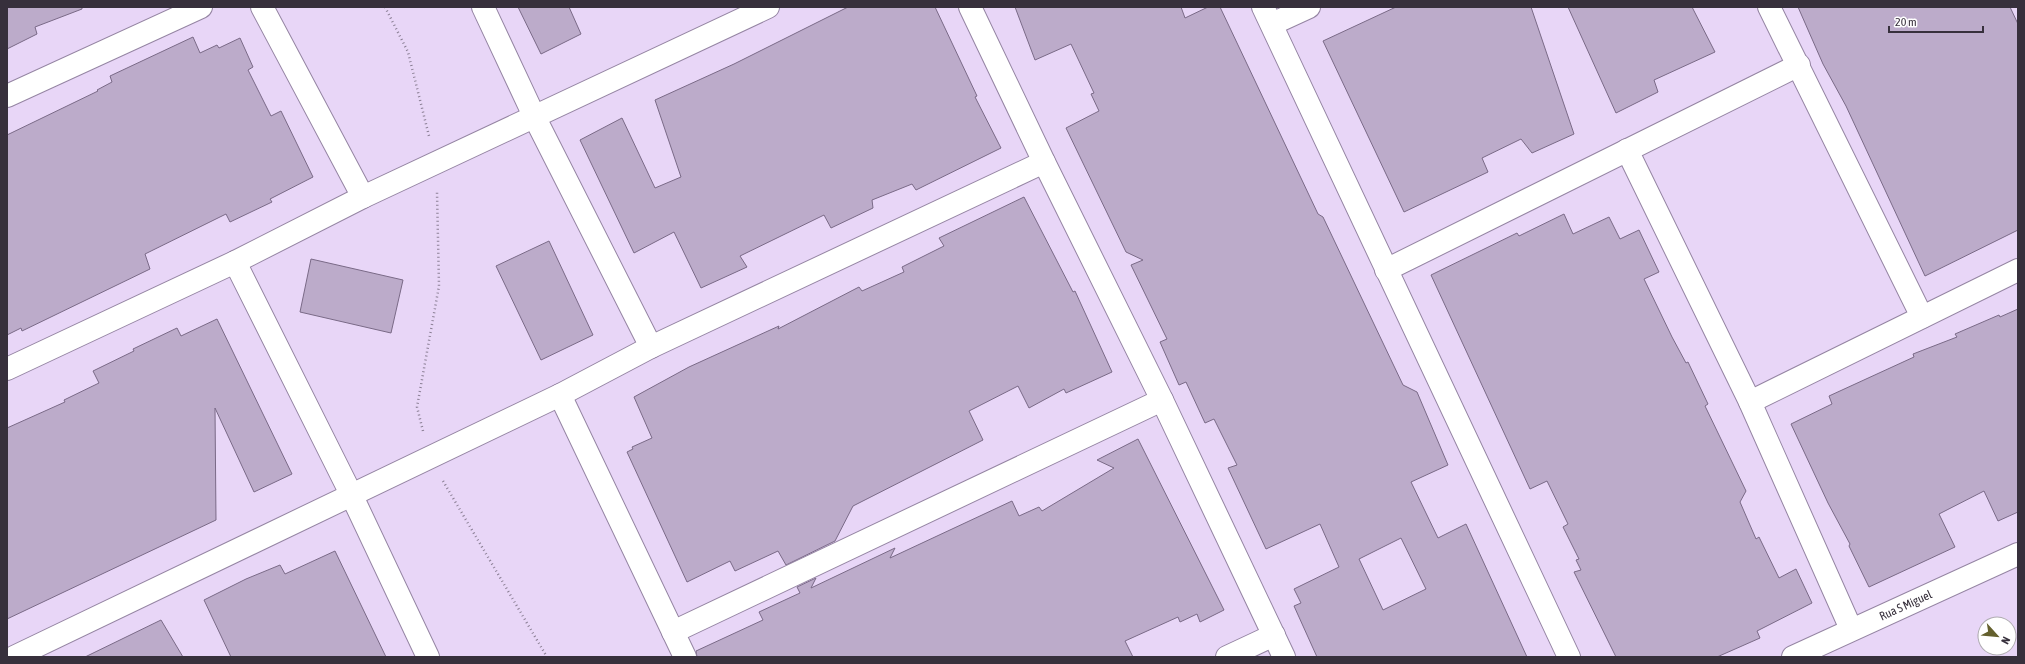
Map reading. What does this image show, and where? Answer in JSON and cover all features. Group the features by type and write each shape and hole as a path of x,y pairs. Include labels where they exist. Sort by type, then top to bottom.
{"street":[{"path":"7,96 201,7"},
{"path":"262,7 363,197"},
{"path":"483,7 535,118 651,347"},
{"path":"7,369 236,262 363,197 535,118 767,7"},
{"path":"970,7 1044,162 1162,400 1284,657"},
{"path":"1309,7 1267,16 1569,657"},
{"path":"1769,7 1922,317"},
{"path":"1386,270 1798,65"},
{"path":"1627,150 1750,402 1851,630"},
{"path":"14,657 560,395 651,347 1044,162"},
{"path":"236,262 351,494 428,657"},
{"path":"1750,402 2018,270"},
{"path":"560,395 685,657"},
{"path":"673,632 1162,400"},
{"name":"Rua S Miguel","path":"1793,657 2018,554"},
{"path":"1227,657 1274,634"}],"path":[{"path":"385,7 408,52 436,163 439,286 417,407 430,458 547,657"}],"building":[{"path":"7,7 82,7 82,9 35,27 37,34 7,49"},
{"path":"518,7 569,7 581,34 541,54"},
{"path":"848,7 935,7 977,96 975,97 1001,148 916,190 912,184 872,200 873,208 831,228 824,215 740,256 747,267 701,288 674,232 634,253 580,140 622,118 655,188 681,177 655,100 734,64"},
{"path":"1015,7 1181,7 1185,18 1208,7 1220,7 1318,214 1323,217 1403,385 1417,392 1448,465 1411,482 1438,538 1466,524 1527,657 1317,657 1294,606 1301,603 1294,589 1339,567 1320,524 1266,549 1228,468 1237,465 1214,419 1205,423 1186,382 1179,385 1160,342 1167,339 1131,265 1143,260 1126,252 1066,128 1099,111 1091,94 1094,93 1071,44 1035,60","holes":["1401,538 1426,589 1383,610 1359,559"]},
{"path":"1396,7 1531,7 1574,134 1532,153 1521,139 1482,158 1488,172 1404,212 1323,41"},
{"path":"1568,7 1692,7 1715,52 1654,80 1658,92 1616,113"},
{"path":"1798,7 2010,7 2018,24 2018,230 1925,276 1846,106 1823,64"},
{"path":"193,37 200,53 217,45 219,48 240,38 253,67 248,70 271,116 281,111 313,177 270,199 272,202 230,222 226,214 145,254 150,269 22,331 21,328 7,335 7,135 98,91 97,90 112,82 110,76"},
{"path":"1024,197 1073,292 1075,291 1112,372 1066,393 1064,389 1029,408 1018,386 969,411 983,440 853,506 835,541 786,565 778,551 735,571 730,561 687,582 627,452 633,449 632,447 652,438 634,397 689,367 779,326 778,329 859,287 862,291 904,272 902,267 944,246 939,238"},
{"path":"1564,214 1573,234 1609,217 1620,239 1639,230 1659,272 1644,279 1672,337 1686,363 1688,362 1708,404 1705,406 1746,491 1740,502 1756,539 1759,537 1779,578 1796,569 1812,603 1757,631 1760,638 1717,657 1616,657 1574,572 1581,570 1576,560 1579,559 1563,527 1568,524 1547,481 1530,489 1431,275 1517,233 1519,236"},
{"path":"549,241 593,335 541,360 496,266"},
{"path":"311,259 403,280 391,333 300,312"},
{"path":"2018,309 2018,512 1998,521 1984,491 1939,514 1955,547 1869,587 1849,546 1850,544 1828,503 1791,424 1832,404 1829,396 1914,357 1913,354 1957,337 1955,334 1999,315 2000,317"},
{"path":"217,319 292,474 254,492 215,408 216,520 7,619 7,428 65,402 64,400 99,383 93,371 134,351 133,349 177,328 181,336"},
{"path":"1138,439 1224,610 1200,622 1197,614 1180,622 1178,617 1125,641 1133,657 697,657 696,651 763,620 759,612 800,593 797,587 816,578 811,588 895,548 890,558 1012,501 1019,516 1039,507 1042,511 1114,468 1097,460"},
{"path":"335,551 386,657 231,657 204,600 246,579 280,565 285,574"},
{"path":"161,620 183,657 85,657"}]}
